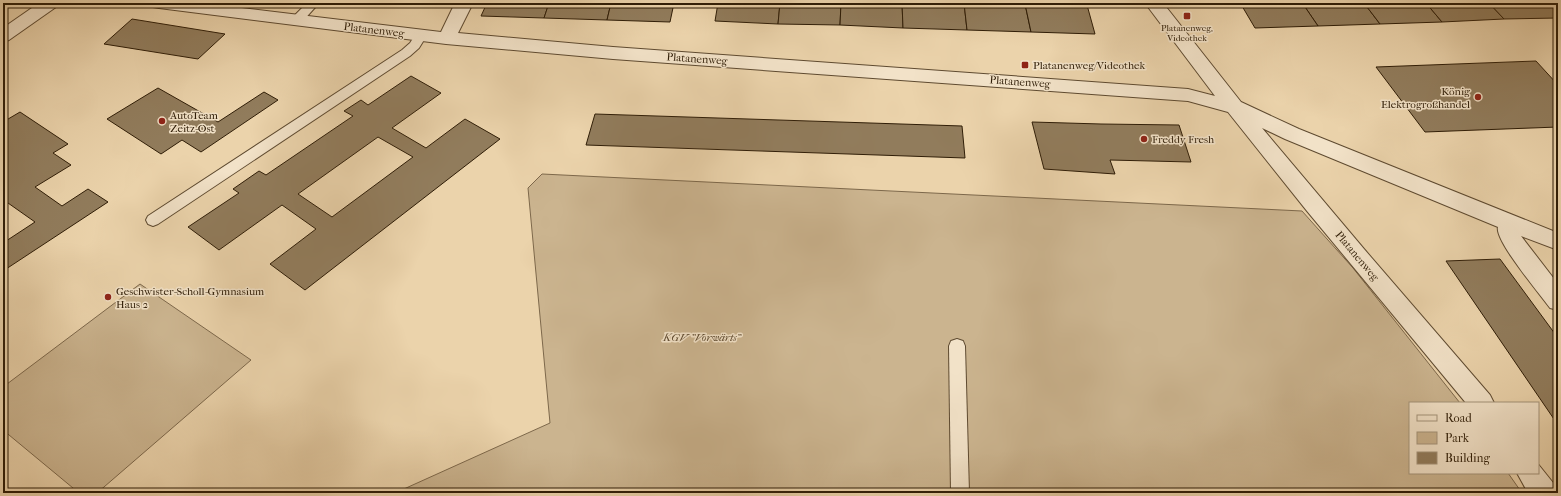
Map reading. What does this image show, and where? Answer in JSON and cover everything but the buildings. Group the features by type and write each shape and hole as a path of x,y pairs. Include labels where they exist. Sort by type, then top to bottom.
{"street":[{"path":"3,36 50,3"},
{"name":"Platanenweg","path":"159,3 446,38 613,53 1188,95 1235,107 1292,134 1558,242"},
{"path":"446,38 464,3"},
{"name":"Platanenweg","path":"1154,3 1207,74 1291,178 1480,402"},
{"path":"1510,223 1508,230 1512,241 1558,301"},
{"path":"1531,474 1544,493"}],"lane":[{"path":"297,20 312,3"},
{"path":"153,220 406,53 415,45 421,35"},
{"path":"957,346 960,493"}],"green space":[{"name":"KGV \"Vorwärts\"","path":"542,174 1302,211 1353,268 1459,402 1409,402 1409,474 1509,474 1522,493 395,493 550,423 528,188"},
{"path":"140,284 251,360 97,493 79,493 3,430 3,387"}],"place":[{"name":"Platanenweg, Videothek","path":"1187,16"},
{"name":"Platanenweg/Videothek","path":"1025,65"},
{"name":"König Elektrogroßhandel","path":"1478,97"},
{"name":"AutoTeam Zeitz-Ost","path":"162,121"},
{"name":"Freddy Fresh","path":"1144,139"},
{"name":"Geschwister-Scholl-Gymnasium Haus 2","path":"108,297"}]}
